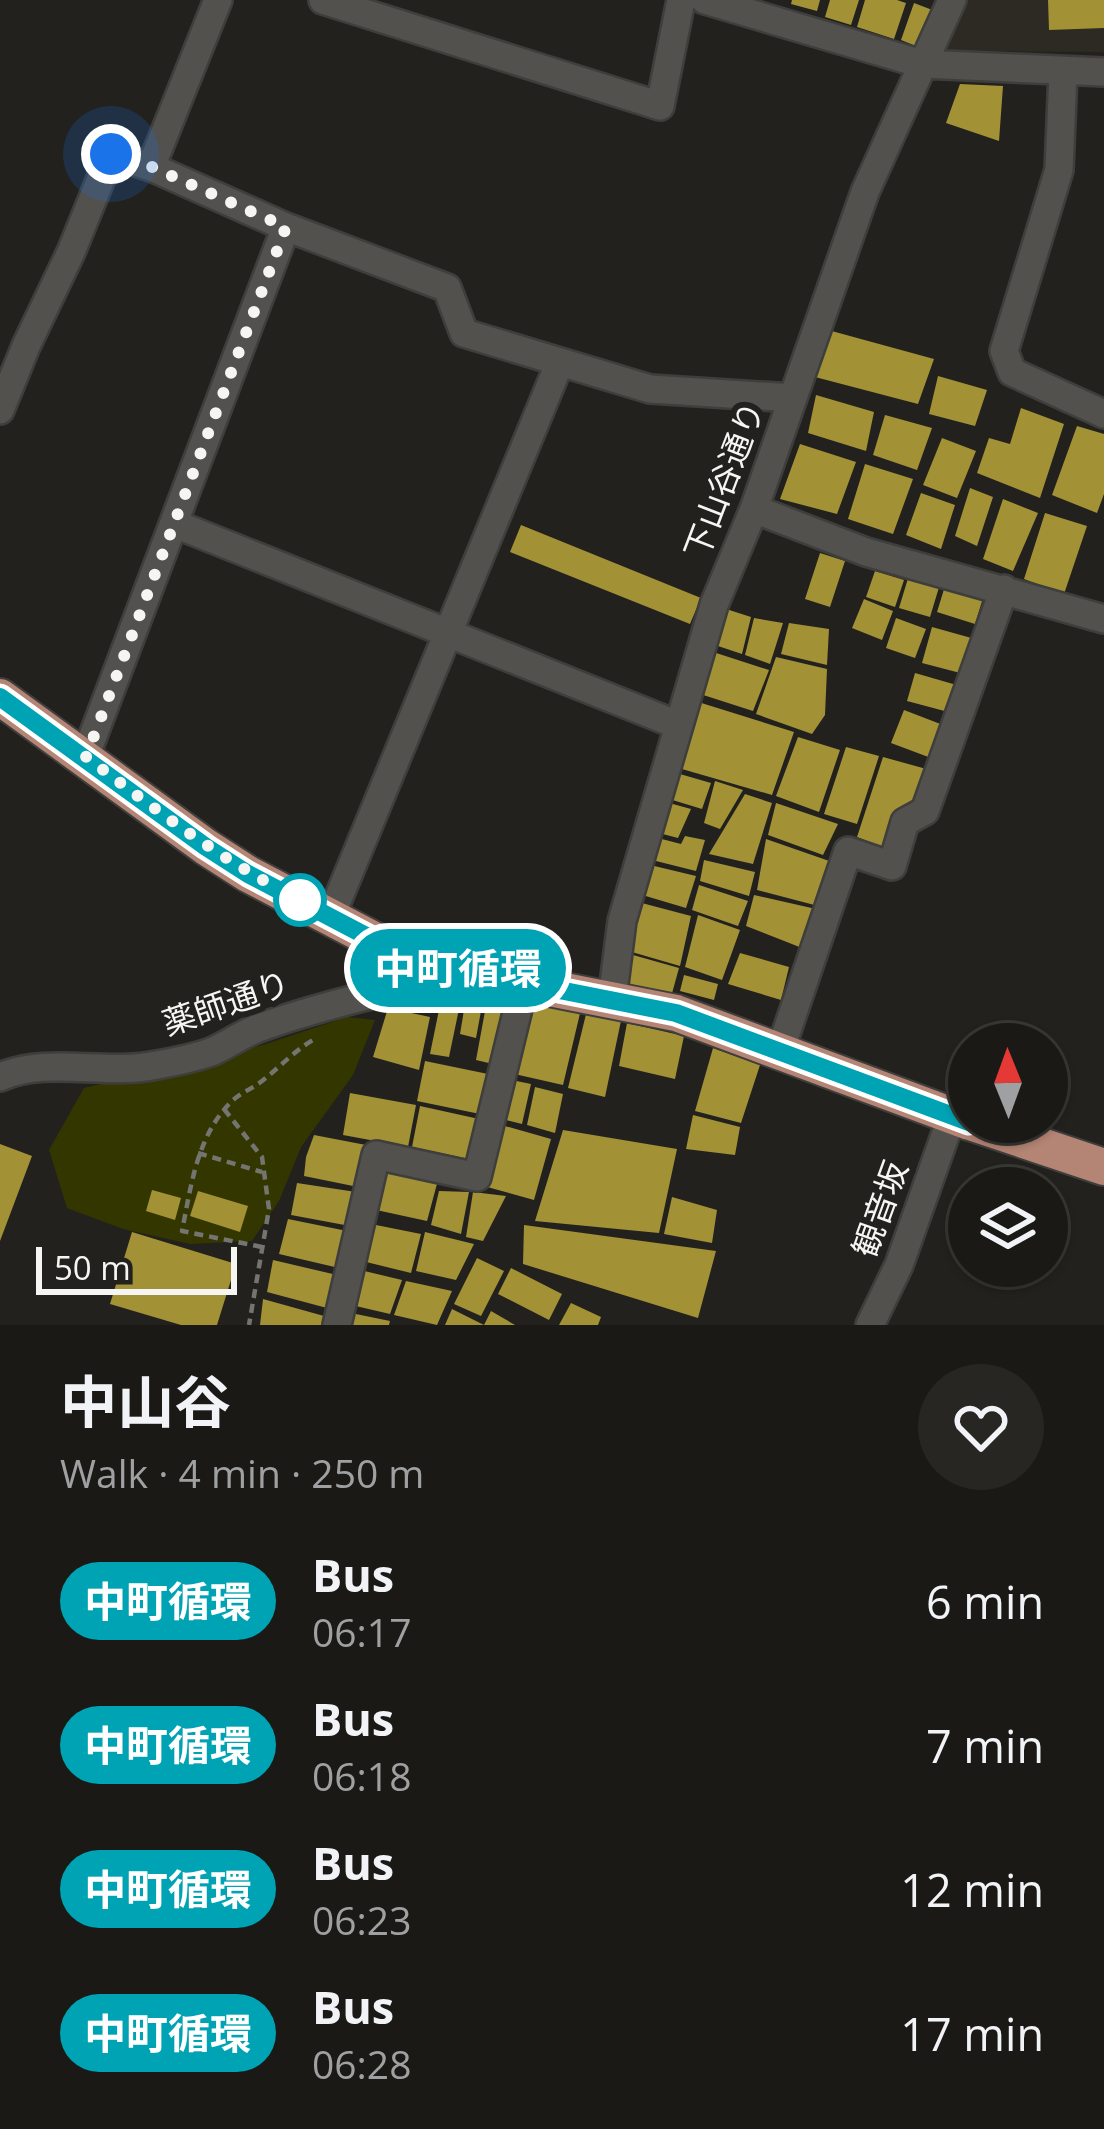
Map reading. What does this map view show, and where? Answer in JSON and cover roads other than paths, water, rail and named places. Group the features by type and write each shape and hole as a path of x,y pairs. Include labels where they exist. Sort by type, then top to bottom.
{"main road":[{"path":"0,697 220,856 389,948 473,973 676,1013 948,1114"},
{"path":"1031,1143 1104,1168"}],"street":[{"path":"152,167 218,0"},
{"path":"322,0 660,106 681,0"},
{"path":"705,0 922,64 1104,72"},
{"name":"下山谷通り","path":"612,1000 622,921 714,605 754,509 865,192 952,0"},
{"path":"1063,72 1060,170 1004,351 1012,372 1104,414"},
{"path":"0,410 111,154 447,288 464,333 650,389 793,398"},
{"path":"86,757 286,227"},
{"path":"331,916 560,362"},
{"path":"754,509 866,552 1104,619"},
{"path":"175,524 678,725"},
{"path":"780,1051 848,850 892,866 905,822 925,811 1004,589"},
{"name":"薬師通り","path":"0,1077 22,1068 152,1067 209,1053 254,1029 318,1009 473,973"},
{"path":"337,1325 376,1155 477,1178 524,984"},
{"name":"観音坂","path":"870,1325 953,1143"}]}
